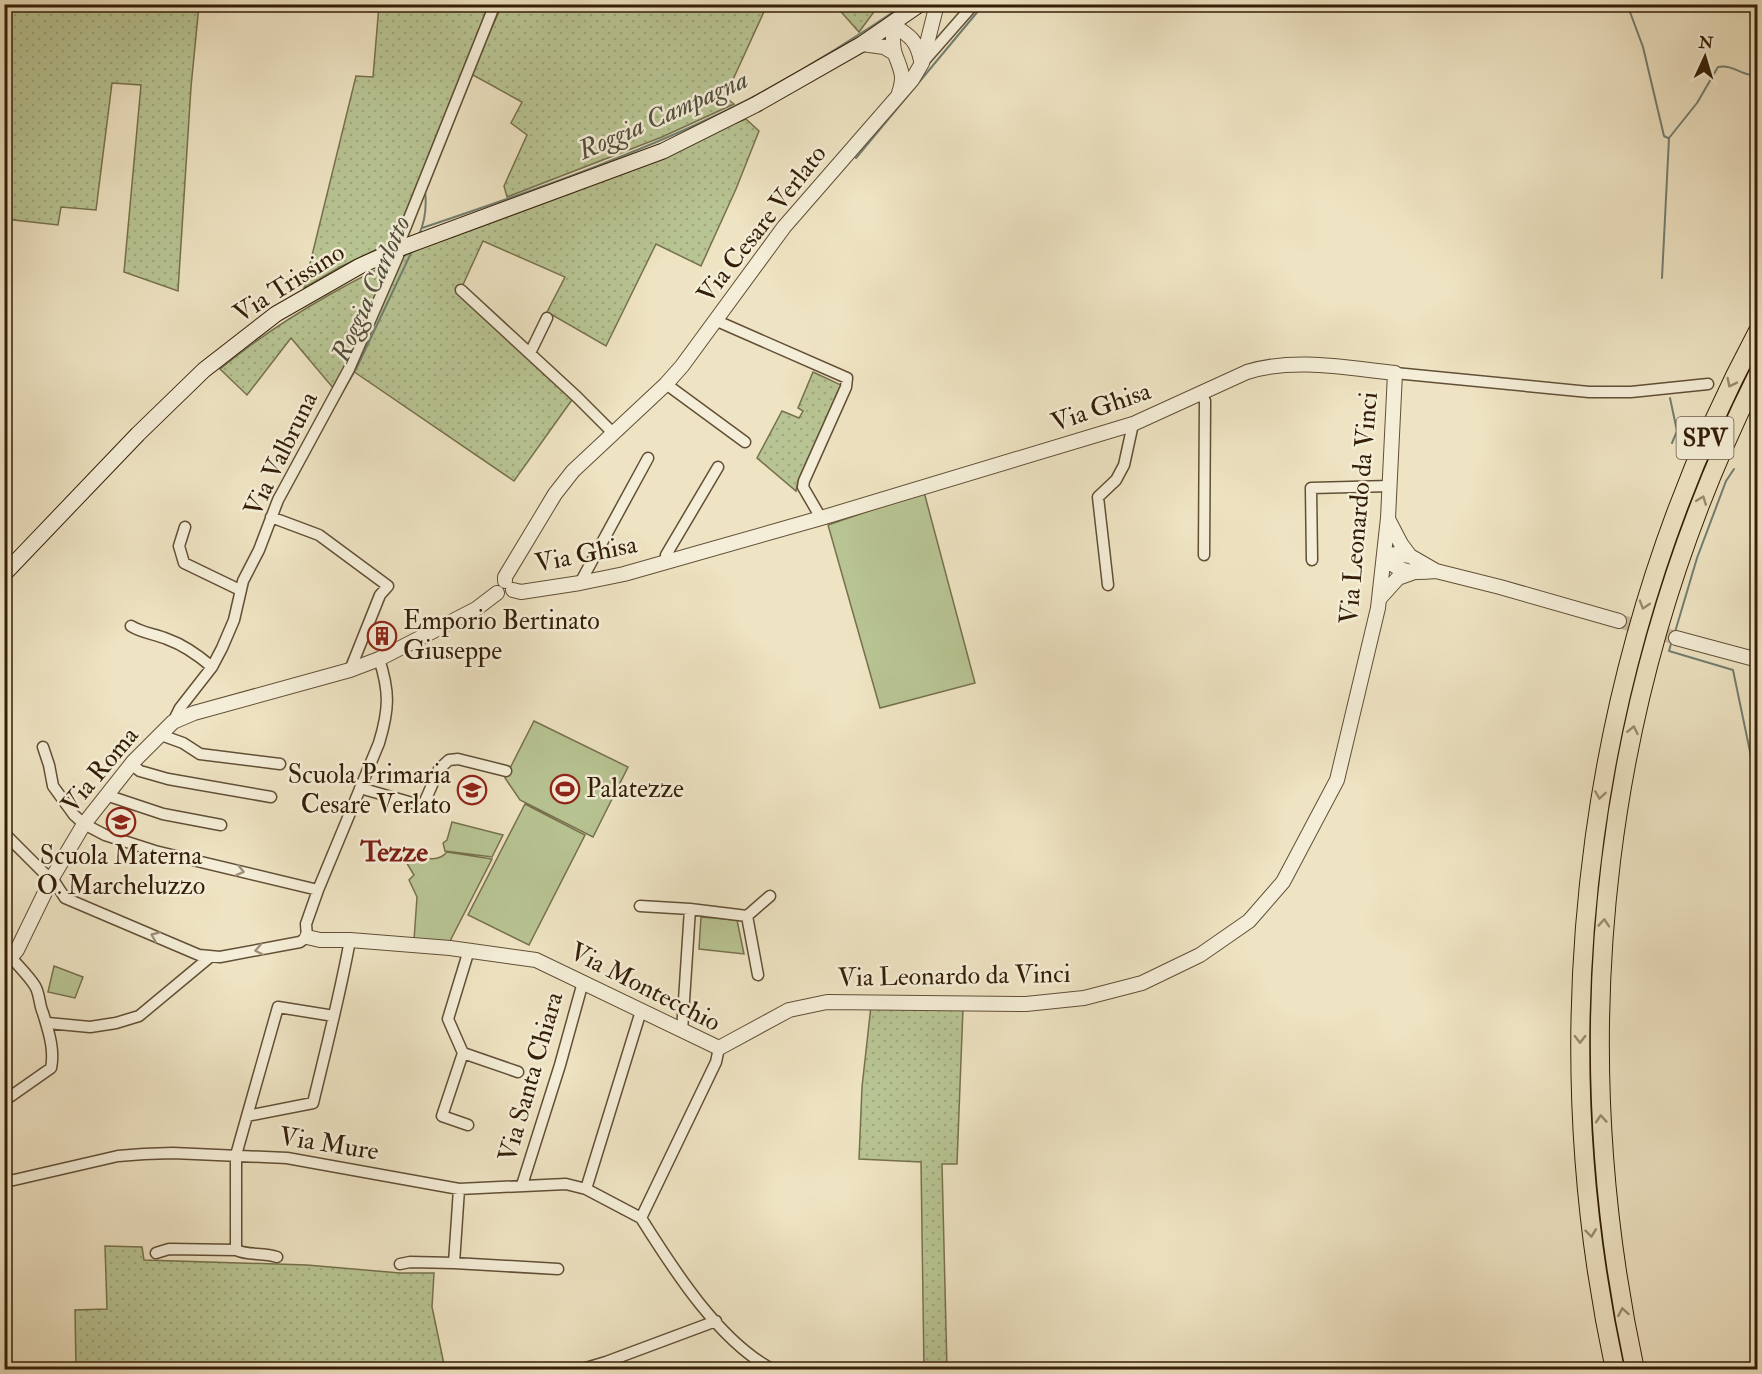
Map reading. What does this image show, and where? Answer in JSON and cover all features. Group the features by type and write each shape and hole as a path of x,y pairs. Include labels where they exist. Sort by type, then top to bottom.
{"highway":[{"name":"SPV","path":"1615,1370 1594,1256 1584,1161 1580,1062 1581,971 1591,859 1606,762 1632,645 1662,549 1714,418 1758,331"},
{"name":"SPV","path":"1635,1370 1619,1288 1604,1162 1599,1064 1601,970 1610,865 1622,780 1649,660 1681,554 1720,455 1758,374"}],"main road":[{"path":"862,44 920,4"},
{"name":"Via Trissino","path":"4,574 138,434 204,370 276,314 360,266 398,249 663,151 755,105 862,44"}],"street":[{"name":"Via Valbruna","path":"222,648 234,620 243,581 259,550 278,500 350,369 398,256 398,249 495,4"},
{"name":"Via Cesare Verlato","path":"922,63 937,4"},
{"name":"Via Cesare Verlato","path":"173,722 194,713 350,670 379,659 476,609 505,588 505,577 523,544 555,494 573,471 666,384 717,321 770,244 912,80 922,63 974,4"},
{"path":"893,24 894,53 902,72 899,94"},
{"path":"893,24 919,47 922,63"},
{"path":"862,44 884,47 894,53"},
{"path":"461,290 613,433"},
{"path":"530,353 547,318"},
{"path":"717,321 847,378 846,387 804,481 803,487 821,518"},
{"name":"Via Ghisa","path":"505,588 521,592 580,583 821,518 1133,424 1247,372 1278,365 1327,366 1556,391 1631,392 1708,384"},
{"name":"Via Leonardo da Vinci","path":"719,1048 789,1010 827,1002 1026,1004 1084,998 1142,982 1200,955 1249,921 1283,882 1337,780 1379,600 1388,518 1395,373"},
{"path":"666,384 745,442"},
{"path":"1201,394 1205,401 1204,555"},
{"path":"1108,585 1098,497 1116,480 1124,465 1133,424"},
{"path":"580,583 648,458"},
{"name":"Via Ghisa","path":"668,561 666,555 718,467"},
{"path":"1312,560 1311,488 1390,486"},
{"path":"271,517 319,536 388,585 380,595 350,670"},
{"path":"1388,518 1410,556"},
{"path":"185,527 179,546 184,563 240,590"},
{"path":"1384,558 1395,554 1410,556 1436,571 1618,621"},
{"path":"1384,558 1397,568 1412,573"},
{"path":"1379,600 1398,578 1412,573 1436,571"},
{"path":"131,626 179,644 212,666"},
{"path":"1676,638 1758,660"},
{"name":"Via Roma","path":"4,1101 51,1068 53,1059 48,1023 35,986 8,957 17,950 52,878 84,824 131,765 173,722 180,708 212,666 222,648"},
{"path":"4,834 52,878 65,898 199,955 220,957 300,942 307,937 306,924 318,890 380,743 389,699 379,659"},
{"path":"161,735 183,743 200,754 280,764"},
{"path":"43,747 53,786 74,815 84,824 105,835 155,851 318,890"},
{"path":"360,788 422,804 440,769 449,760 458,759 506,771"},
{"path":"131,765 140,771 159,777 271,797"},
{"path":"106,795 163,814 221,825"},
{"path":"640,906 747,915 770,896"},
{"path":"682,1031 690,909"},
{"path":"747,915 758,975"},
{"name":"Via Montecchio","path":"307,937 320,940 350,940 469,950 536,960 719,1048 716,1062 641,1218"},
{"path":"247,1116 313,1103 350,940"},
{"path":"468,1125 442,1116 463,1053 448,1019 469,950"},
{"path":"48,1023 90,1027 139,1016 210,957"},
{"name":"Via Santa Chiara","path":"522,1185 560,1065 583,982"},
{"path":"236,1250 236,1155 278,1007 334,1016"},
{"path":"586,1189 641,1011"},
{"path":"463,1053 518,1072"},
{"name":"Via Mure","path":"4,1178 14,1180 118,1156 172,1153 287,1158 459,1189 566,1184 586,1189 641,1218"},
{"path":"453,1263 459,1189"},
{"path":"641,1218 671,1266 716,1321 736,1343 774,1370"},
{"path":"156,1253 169,1250 236,1250 243,1254 269,1254 277,1257"},
{"path":"400,1264 410,1262 453,1263 558,1269"},
{"path":"579,1370 716,1321"}],"green space":[{"path":"5,4 199,5 191,87 178,291 124,272 141,85 112,83 96,210 61,207 58,225 5,219"},
{"path":"379,5 490,5 394,241 340,267 304,288 356,76 373,77"},
{"path":"502,5 767,5 725,97 734,104 662,137 507,197 504,186 527,135 511,123 522,102 471,74"},
{"path":"835,5 879,5 859,32"},
{"path":"746,119 759,131 701,266 656,244 606,346 547,312 565,277 483,241 461,289 574,397 514,481 347,367 334,389 291,338 247,395 220,369 300,312 415,251 445,237"},
{"path":"813,372 841,385 798,481 796,491 757,458 782,411 799,418 803,411 798,408"},
{"path":"924,492 975,683 880,708 828,525"},
{"name":"Palatezze","path":"534,721 628,767 593,837 520,800 505,778"},
{"path":"525,804 585,835 529,945 468,915"},
{"path":"452,822 503,835 492,857 445,851 443,843 447,840"},
{"path":"404,849 432,859 447,852 492,859 449,943 414,940 417,897 409,880 414,875 400,852"},
{"path":"701,917 737,920 744,954 699,949"},
{"path":"54,966 83,977 75,998 48,992"},
{"path":"871,1006 963,1008 957,1164 942,1164 947,1369 924,1369 921,1162 859,1159 862,1087"},
{"path":"105,1246 142,1247 144,1260 307,1265 400,1273 434,1273 432,1307 445,1369 76,1369 75,1310 107,1309"}],"waterway":[{"name":"Roggia Campagna","path":"422,228 592,168 717,115 814,63 905,4"},
{"path":"856,158 984,4"},
{"path":"1627,4 1643,47 1664,136 1668,138"},
{"path":"1662,278 1669,138 1697,103 1718,67 1729,67 1748,74 1758,74"},
{"name":"Roggia Carlotto","path":"419,235 425,214 425,191"},
{"name":"Roggia Carlotto","path":"334,407 357,367 412,251"},
{"path":"1670,398 1677,431 1672,443"},
{"path":"1675,632 1697,558 1726,481 1734,469"},
{"path":"1672,640 1669,651 1733,670 1758,790"}],"tunnel":[{"path":"1619,621 1676,638"}],"place":[{"name":"Emporio Bertinato Giuseppe","path":"382,636"},
{"name":"Palatezze","path":"565,789"},
{"name":"Scuola Primaria Cesare Verlato","path":"472,790"},
{"name":"Scuola Materna O. Marcheluzzo","path":"121,822"}],"district":[{"name":"Tezze","path":"394,852"}]}
